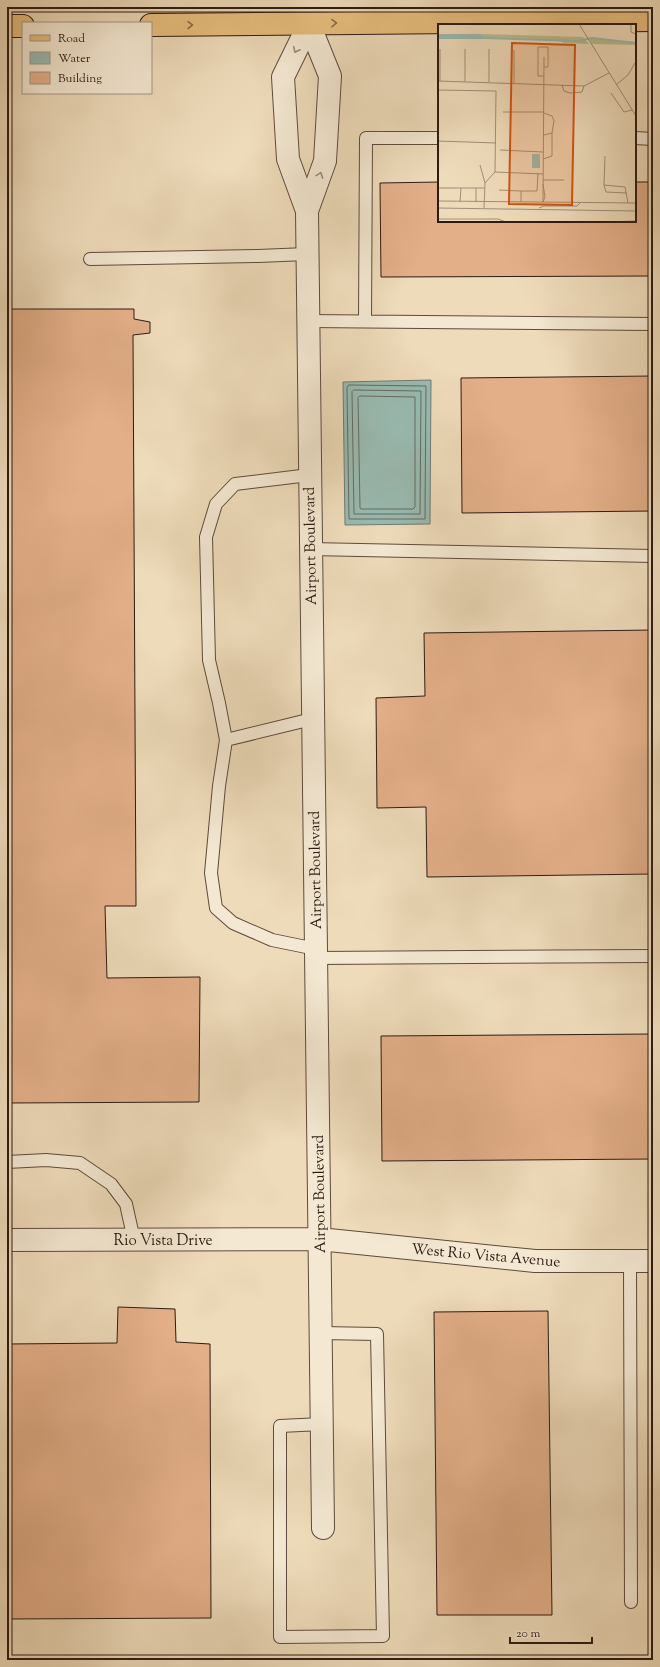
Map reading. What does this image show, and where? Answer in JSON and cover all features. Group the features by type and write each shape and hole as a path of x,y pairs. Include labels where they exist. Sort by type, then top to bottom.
{"main road":[{"path":"152,25 532,23 653,20"},
{"path":"7,26 22,26"}],"street":[{"name":"Airport Boulevard","path":"307,211 288,159 283,77 309,24"},
{"name":"Airport Boulevard","path":"309,24 330,76 325,161 307,211 307,321 323,1528"},
{"name":"Rio Vista Drive","path":"7,1240 320,1239"},
{"name":"West Rio Vista Avenue","path":"320,1239 535,1261 653,1262"}],"lane":[{"path":"365,322 366,138 438,138"},
{"path":"636,138 653,139"},
{"path":"90,259 307,254"},
{"path":"307,321 653,324"},
{"path":"309,475 235,484 216,504 206,537 209,660 226,740 219,786 211,873 216,908 233,924 272,940 316,954 653,956"},
{"path":"310,549 653,556"},
{"path":"226,740 312,719"},
{"path":"7,1162 46,1160 80,1163 111,1184 126,1204 134,1240"},
{"path":"630,1262 631,1602"},
{"path":"321,1332 377,1334 383,1636 280,1637 280,1426 322,1424"}],"water":[{"path":"431,380 430,524 345,525 343,382"}],"building":[{"path":"438,182 438,222 636,222 636,182 653,182 653,276 381,277 380,183"},
{"path":"7,309 134,309 134,319 150,322 150,333 133,335 136,906 105,906 107,978 200,977 199,1102 7,1103"},
{"path":"653,376 653,511 462,513 461,378"},
{"path":"653,630 653,874 427,877 426,807 377,808 376,698 425,696 424,633"},
{"path":"653,1034 653,1159 382,1161 381,1036"},
{"path":"118,1307 175,1309 176,1342 210,1344 211,1618 7,1619 7,1344 117,1343"},
{"path":"548,1311 552,1615 437,1615 434,1312"}]}
